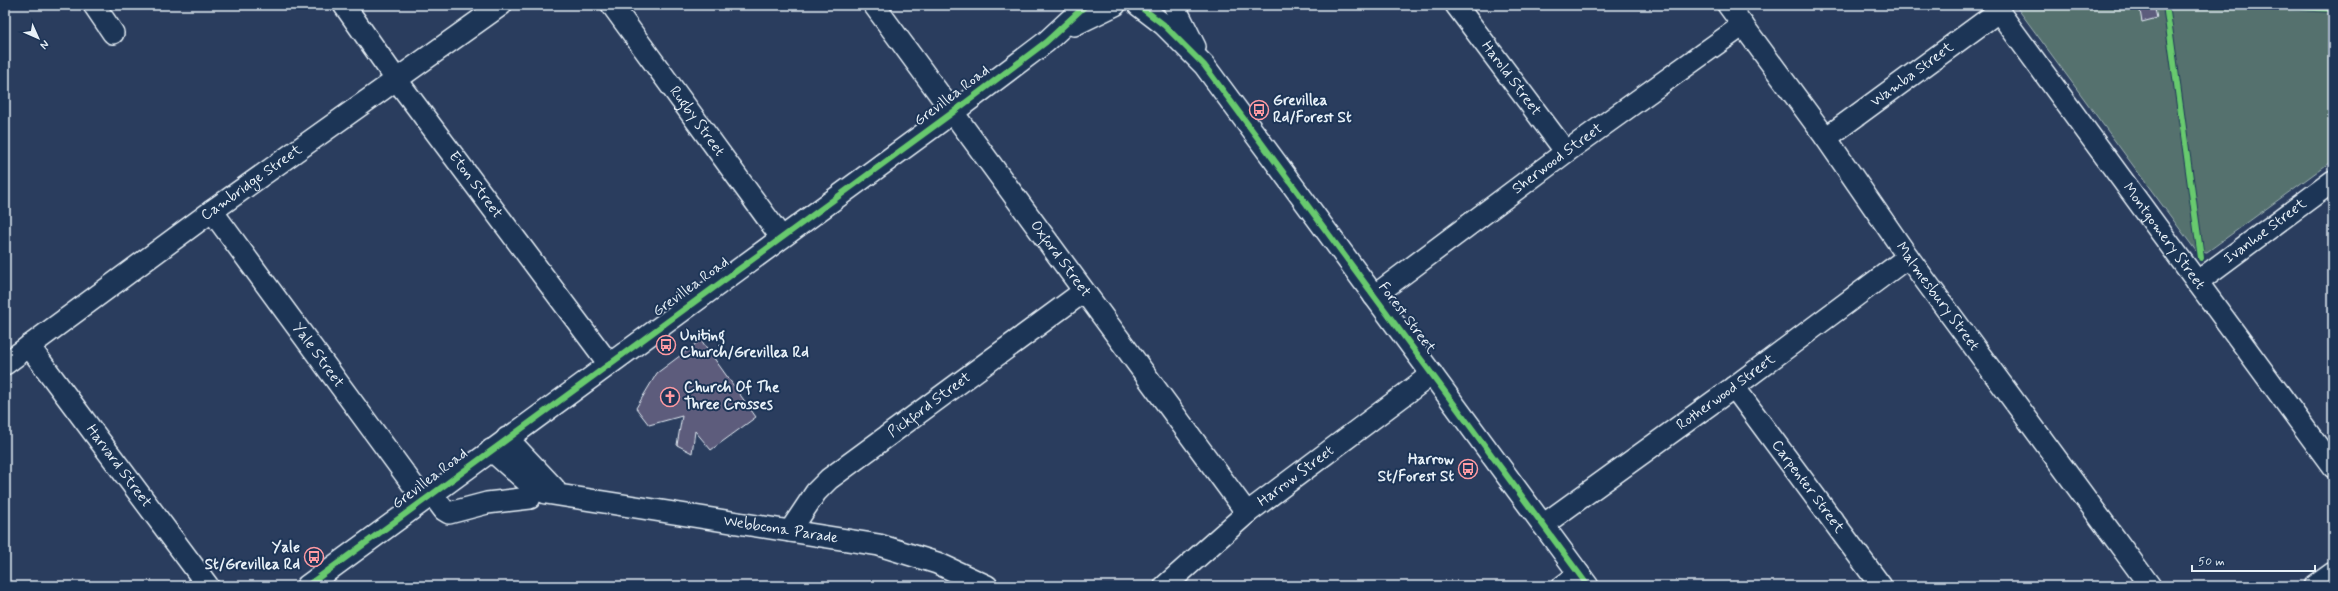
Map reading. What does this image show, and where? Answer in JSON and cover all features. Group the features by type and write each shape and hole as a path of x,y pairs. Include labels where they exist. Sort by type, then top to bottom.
{"street":[{"path":"94,5 113,33"},
{"name":"Eton Street","path":"344,5 396,79 609,364"},
{"name":"Cambridge Street","path":"5,364 212,211 501,5"},
{"name":"Rugby Street","path":"612,5 781,237"},
{"name":"Oxford Street","path":"874,5 1083,292 1247,513"},
{"name":"Grevillea Road","path":"1046,42 1086,5"},
{"name":"Grevillea Road","path":"307,586 1046,42 1082,20 1116,5"},
{"path":"1138,5 1164,25 1204,65"},
{"path":"1174,5 1204,65"},
{"name":"Harold Street","path":"1456,5 1566,152"},
{"name":"Malmesbury Street","path":"1728,5 1826,138 1908,257 2150,586"},
{"name":"Wamba Street","path":"1826,138 1996,8"},
{"name":"Montgomery Street","path":"1996,8 2333,467"},
{"name":"Sherwood Street","path":"1374,296 1566,152 1742,25"},
{"name":"Forest Street","path":"1204,65 1543,525 1576,582"},
{"name":"Ivanhoe Street","path":"2197,282 2333,181"},
{"name":"Yale Street","path":"212,211 428,497 444,510 449,512 487,503 530,498"},
{"name":"Rotherwood Street","path":"1543,525 1734,387 1908,257"},
{"name":"Pickford Street","path":"790,531 816,492 828,479 1083,292"},
{"name":"Harvard Street","path":"29,346 208,586"},
{"name":"Harrow Street","path":"1165,586 1247,513 1432,374"},
{"name":"Carpenter Street","path":"1734,387 1881,586"},
{"name":"Webbcona Parade","path":"499,444 538,490 551,494 790,531 827,535 886,546 937,562 987,586"},
{"path":"2315,586 2333,573"}],"green space":[{"path":"2015,5 2333,5 2333,160 2207,252 2196,251"}],"building":[{"path":"2139,5 2154,5 2157,18 2142,22"},
{"name":"Church Of The Three Crosses","path":"701,340 756,417 711,450 695,431 692,453 677,445 682,416 649,425 636,408 657,373"}],"cycle path":[{"path":"307,586 952,113 1046,42 1086,5"},
{"path":"1138,5 1164,25 1204,65 1588,586"},
{"path":"2166,5 2201,258"},
{"path":"2266,5 2333,9"}],"place":[{"name":"Grevillea Rd/Forest St","path":"1259,110"},
{"name":"Uniting Church/Grevillea Rd","path":"666,345"},
{"name":"Church Of The Three Crosses","path":"670,397"},
{"name":"Harrow St/Forest St","path":"1468,469"},
{"name":"Yale St/Grevillea Rd","path":"314,557"}]}
